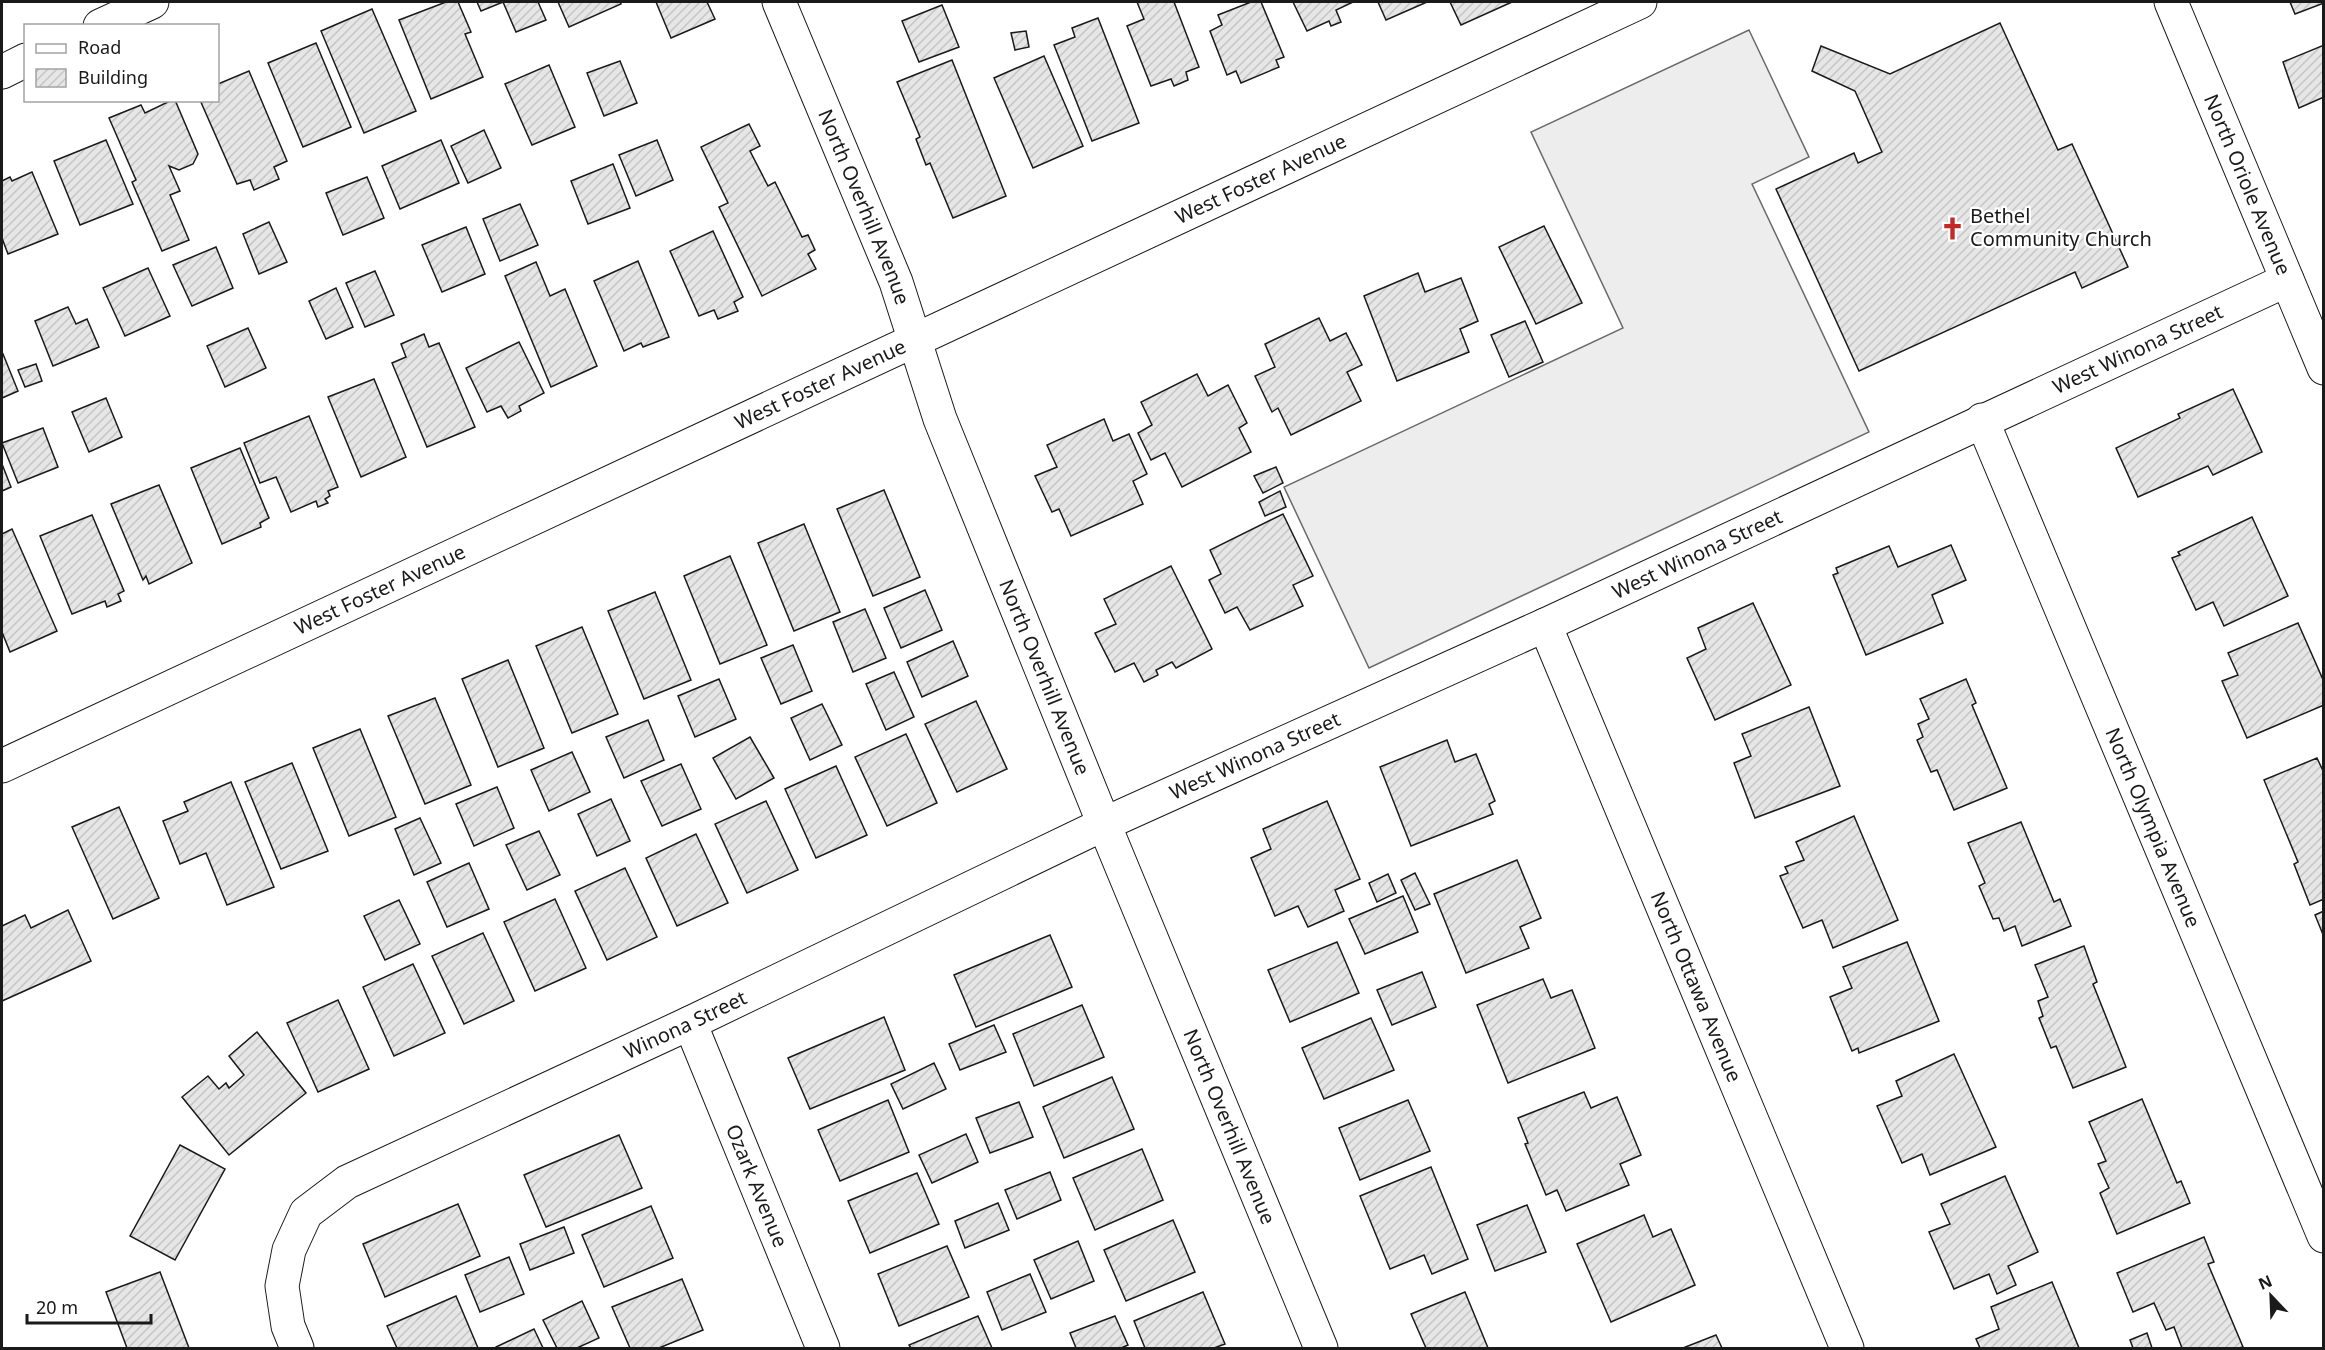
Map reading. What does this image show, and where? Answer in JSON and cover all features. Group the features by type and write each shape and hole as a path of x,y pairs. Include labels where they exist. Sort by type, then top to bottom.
{"street":[{"path":"104,24 152,2"},
{"name":"North Overhill Avenue","path":"779,2 896,282 940,419 1104,824 1321,1348"},
{"name":"West Foster Avenue","path":"2,766 1640,2"},
{"name":"North Oriole Avenue","path":"2171,2 2324,368"},
{"path":"2,72 24,61"},
{"name":"West Winona Street","path":"1104,824 1545,625 2287,280"},
{"name":"North Olympia Avenue","path":"1982,420 2324,1236"},
{"name":"North Ottawa Avenue","path":"1545,625 1847,1348"},
{"name":"Winona Street","path":"297,1348 288,1326 282,1286 289,1250 306,1213 347,1182 690,1023 1104,824"},
{"name":"Ozark Avenue","path":"690,1023 823,1348"}],"shaded area":[{"path":"1749,30 1809,157 1752,184 1869,432 1369,668 1284,487 1623,328 1531,132"}],"building":[{"path":"446,2 458,2 471,32 465,34 483,77 431,99 399,20"},
{"path":"477,2 503,2 481,11"},
{"path":"503,2 538,2 546,20 516,32"},
{"path":"558,2 620,2 621,4 569,27"},
{"path":"656,2 707,2 715,19 671,38"},
{"path":"1137,2 1174,2 1199,67 1186,72 1188,80 1174,86 1171,79 1151,86 1127,26 1144,19"},
{"path":"1251,2 1261,2 1284,57 1276,60 1279,67 1241,83 1236,71 1227,75 1210,31 1222,25 1218,15"},
{"path":"1293,2 1353,2 1336,10 1341,22 1331,26 1329,21 1307,31"},
{"path":"1378,2 1427,2 1386,20"},
{"path":"1450,2 1512,2 1461,25"},
{"path":"2290,2 2324,2 2324,3 2295,14"},
{"path":"942,5 959,47 919,62 902,21"},
{"path":"372,9 416,111 364,133 321,31"},
{"path":"1098,18 1139,123 1092,141 1054,45 1075,37 1072,28"},
{"name":"Bethel Community Church","path":"2000,23 2058,150 2072,144 2128,267 2082,288 2075,272 1859,371 1776,189 1854,153 1858,163 1882,152 1855,91 1812,71 1821,46 1890,74"},
{"path":"1026,31 1029,47 1015,50 1011,33"},
{"path":"316,43 351,127 303,147 268,63"},
{"path":"2324,45 2324,97 2299,108 2283,62"},
{"path":"1044,56 1083,146 1033,168 994,78"},
{"path":"952,60 1006,196 953,218 930,163 926,165 916,139 920,137 897,82"},
{"path":"620,61 637,103 604,116 587,73"},
{"path":"549,65 575,127 532,145 505,84"},
{"path":"249,71 287,161 274,167 279,179 254,190 250,180 237,184 201,102 219,102 219,84"},
{"path":"168,102 176,102 198,154 193,164 179,170 169,166 180,191 170,195 189,240 162,251 132,182 136,180 109,118 141,105 145,113"},
{"path":"749,124 760,146 750,151 768,186 775,182 802,237 808,235 815,250 808,254 816,269 762,296 719,207 728,203 701,147"},
{"path":"484,130 501,168 468,183 451,146"},
{"path":"106,140 133,204 80,225 54,161"},
{"path":"441,140 459,183 400,209 382,166"},
{"path":"657,140 673,180 636,196 619,155"},
{"path":"613,164 630,208 588,224 571,181"},
{"path":"32,172 58,234 8,254 2,238 2,181 10,177 12,181"},
{"path":"367,177 384,218 343,235 326,193"},
{"path":"520,204 538,245 500,261 483,219"},
{"path":"269,222 287,262 259,274 243,234"},
{"path":"1544,226 1582,303 1536,324 1499,247"},
{"path":"466,227 485,274 442,292 422,245"},
{"path":"713,231 743,297 734,302 738,311 718,319 714,310 699,316 670,251"},
{"path":"216,247 233,288 192,306 173,265"},
{"path":"638,261 669,337 643,347 641,343 624,351 594,281"},
{"path":"536,262 550,296 565,289 597,366 551,387 505,276"},
{"path":"148,268 170,316 125,336 103,288"},
{"path":"375,271 394,315 365,327 346,283"},
{"path":"1418,273 1425,292 1461,278 1478,321 1460,329 1469,352 1397,381 1364,296"},
{"path":"336,288 353,327 326,339 309,301"},
{"path":"68,307 76,324 87,319 99,347 53,366 35,321"},
{"path":"1319,318 1330,341 1346,333 1362,365 1347,372 1361,401 1291,435 1278,408 1272,412 1255,376 1275,367 1265,344"},
{"path":"1525,321 1543,362 1509,377 1491,335"},
{"path":"248,328 266,368 225,387 207,346"},
{"path":"424,334 429,347 439,343 475,427 427,447 392,363 406,357 401,344"},
{"path":"519,342 544,393 519,406 521,411 508,418 501,406 487,412 466,368"},
{"path":"2,355 18,391 2,398"},
{"path":"36,364 42,381 25,387 18,370"},
{"path":"1197,374 1208,396 1228,385 1247,423 1239,428 1251,452 1182,487 1165,453 1151,460 1138,433 1152,425 1141,402"},
{"path":"374,379 406,457 361,477 328,397"},
{"path":"2233,389 2262,452 2213,475 2208,466 2138,497 2116,448 2180,418 2178,414"},
{"path":"106,398 122,437 89,452 72,412"},
{"path":"309,416 338,487 328,491 330,496 325,499 328,503 318,507 316,501 291,512 276,477 260,483 244,443"},
{"path":"1104,419 1113,441 1129,434 1147,474 1133,481 1143,504 1071,536 1059,509 1052,512 1035,476 1057,467 1047,445"},
{"path":"43,428 58,467 18,483 2,443"},
{"path":"240,448 269,518 260,523 261,527 222,544 191,468"},
{"path":"2,464 11,487 2,491"},
{"path":"1276,467 1283,483 1263,493 1254,476"},
{"path":"159,485 192,563 149,584 146,576 143,580 111,504"},
{"path":"884,490 920,577 873,596 837,509"},
{"path":"1280,491 1286,507 1265,516 1259,502"},
{"path":"1283,514 1313,576 1293,585 1303,606 1250,630 1237,607 1225,613 1209,580 1221,574 1210,550"},
{"path":"92,515 124,591 118,594 121,601 107,607 105,601 72,614 40,536"},
{"path":"2252,517 2288,596 2224,626 2213,602 2196,610 2172,558 2180,555 2178,552"},
{"path":"804,524 840,612 794,631 758,543"},
{"path":"12,529 57,631 10,652 2,632 2,534"},
{"path":"1951,545 1966,580 1932,595 1943,623 1866,655 1833,575 1838,573 1836,568 1889,546 1898,567"},
{"path":"730,556 767,645 720,664 684,576"},
{"path":"1171,566 1212,649 1176,668 1172,662 1156,670 1158,675 1144,682 1134,663 1115,672 1095,633 1116,624 1104,599"},
{"path":"925,590 942,630 901,648 884,608"},
{"path":"655,592 691,680 644,699 608,611"},
{"path":"1753,603 1791,685 1715,720 1687,658 1706,649 1698,628"},
{"path":"865,609 886,658 853,672 833,622"},
{"path":"2298,623 2324,682 2324,705 2247,738 2222,681 2238,675 2228,653"},
{"path":"582,627 618,714 572,733 536,646"},
{"path":"953,641 968,676 922,697 907,662"},
{"path":"793,645 812,691 781,704 761,658"},
{"path":"508,660 544,748 498,767 462,679"},
{"path":"894,672 914,717 886,730 866,684"},
{"path":"719,679 736,719 695,737 678,696"},
{"path":"1966,679 1976,703 1972,705 2007,788 1954,810 1937,770 1931,772 1917,740 1923,737 1918,724 1929,719 1920,699"},
{"path":"435,698 471,785 425,804 388,716"},
{"path":"976,701 1007,769 957,792 925,724"},
{"path":"822,704 842,745 810,760 791,718"},
{"path":"1809,707 1840,786 1755,818 1734,763 1751,756 1742,734"},
{"path":"648,720 664,760 624,778 606,737"},
{"path":"360,729 396,817 349,836 313,748"},
{"path":"906,734 937,803 887,826 855,757"},
{"path":"750,737 774,778 736,799 713,758"},
{"path":"1447,740 1455,762 1476,754 1495,801 1489,804 1493,814 1411,846 1380,767"},
{"path":"572,752 590,792 549,811 531,770"},
{"path":"2317,758 2324,773 2324,899 2310,905 2294,864 2298,862 2264,780"},
{"path":"292,763 328,851 281,869 245,782"},
{"path":"681,764 701,809 662,826 641,781"},
{"path":"836,766 867,835 816,858 785,789"},
{"path":"231,782 274,887 227,905 206,853 180,864 163,821 188,811 184,802"},
{"path":"497,787 514,828 474,846 456,804"},
{"path":"611,799 630,841 597,856 578,814"},
{"path":"766,801 798,870 747,893 715,824"},
{"path":"1327,801 1360,879 1335,890 1344,911 1308,927 1298,906 1275,916 1251,858 1271,849 1263,829"},
{"path":"119,807 159,898 113,919 72,827"},
{"path":"1854,816 1898,920 1833,948 1822,920 1803,928 1780,876 1788,873 1785,867 1804,860 1796,842"},
{"path":"420,818 441,863 414,875 395,829"},
{"path":"2021,822 2054,902 2060,899 2071,926 2022,946 2015,926 2004,931 1999,918 1993,919 1979,886 1985,883 1968,843"},
{"path":"539,831 560,875 527,890 506,845"},
{"path":"696,834 728,903 677,926 646,858"},
{"path":"1517,860 1541,918 1520,927 1529,948 1466,973 1434,894"},
{"path":"469,863 489,909 447,927 427,882"},
{"path":"625,868 657,937 607,960 575,891"},
{"path":"1415,873 1430,904 1415,910 1401,880"},
{"path":"1388,874 1396,893 1377,902 1369,883"},
{"path":"1403,896 1418,932 1365,954 1349,919"},
{"path":"555,899 586,968 535,991 504,922"},
{"path":"399,900 420,944 385,960 364,916"},
{"path":"68,910 91,961 2,1001 2,926 25,915 31,928"},
{"path":"2324,911 2324,937 2315,915"},
{"path":"483,933 514,1001 464,1024 432,956"},
{"path":"1050,935 1072,987 976,1027 954,975"},
{"path":"1337,942 1359,993 1290,1022 1268,970"},
{"path":"1907,942 1939,1021 1859,1053 1858,1048 1852,1051 1830,997 1852,988 1843,967"},
{"path":"2084,946 2097,982 2093,984 2126,1067 2073,1088 2056,1046 2051,1048 2039,1018 2043,1016 2038,1001 2048,997 2035,965"},
{"path":"413,964 445,1033 394,1056 363,987"},
{"path":"1422,972 1436,1007 1392,1025 1377,990"},
{"path":"1543,979 1551,998 1572,990 1595,1048 1508,1083 1477,1005"},
{"path":"338,1000 369,1069 318,1092 287,1023"},
{"path":"1082,1005 1104,1057 1034,1086 1013,1034"},
{"path":"884,1017 905,1070 810,1109 788,1058"},
{"path":"1371,1018 1394,1070 1324,1099 1302,1048"},
{"path":"994,1025 1006,1052 960,1070 949,1044"},
{"path":"257,1032 306,1093 229,1155 182,1097 208,1076 219,1089 226,1083 229,1088 244,1075 229,1056"},
{"path":"1954,1054 1996,1147 1930,1175 1922,1154 1902,1163 1877,1106 1902,1096 1896,1081"},
{"path":"934,1063 946,1089 903,1109 891,1084"},
{"path":"1112,1077 1134,1129 1064,1158 1043,1107"},
{"path":"1584,1092 1591,1108 1617,1097 1641,1155 1620,1164 1629,1185 1566,1211 1557,1190 1546,1195 1525,1144 1528,1143 1518,1118"},
{"path":"2142,1099 2177,1183 2181,1181 2190,1203 2117,1234 2100,1193 2109,1188 2098,1164 2106,1161 2089,1122"},
{"path":"888,1100 909,1152 840,1181 818,1130"},
{"path":"1408,1100 1430,1151 1360,1180 1339,1128"},
{"path":"1019,1102 1033,1137 990,1153 976,1118"},
{"path":"966,1134 978,1162 932,1183 919,1155"},
{"path":"619,1135 642,1188 546,1227 524,1175"},
{"path":"180,1145 225,1169 175,1260 130,1236"},
{"path":"1142,1149 1163,1200 1095,1230 1073,1178"},
{"path":"1431,1167 1468,1259 1432,1274 1424,1255 1390,1269 1360,1196"},
{"path":"1050,1172 1061,1200 1017,1219 1005,1190"},
{"path":"917,1173 939,1224 870,1253 848,1201"},
{"path":"2005,1176 2038,1252 2008,1266 2016,1285 1997,1294 1989,1274 1954,1289 1929,1232 1950,1224 1941,1204"},
{"path":"998,1203 1009,1230 965,1248 955,1221"},
{"path":"458,1204 480,1256 385,1297 363,1244"},
{"path":"1527,1205 1546,1252 1495,1271 1477,1225"},
{"path":"651,1206 673,1258 604,1287 582,1235"},
{"path":"1644,1215 1653,1237 1671,1229 1695,1285 1611,1322 1577,1244"},
{"path":"1173,1220 1195,1272 1126,1301 1104,1250"},
{"path":"564,1227 574,1253 530,1270 520,1244"},
{"path":"2204,1237 2214,1262 2208,1264 2243,1347 2182,1348 2174,1327 2166,1330 2154,1303 2133,1312 2117,1273"},
{"path":"1078,1241 1094,1281 1051,1299 1034,1260"},
{"path":"947,1246 969,1297 899,1326 878,1274"},
{"path":"509,1257 524,1294 480,1312 465,1275"},
{"path":"160,1272 189,1348 127,1348 106,1292"},
{"path":"1030,1274 1046,1312 1002,1330 987,1292"},
{"path":"682,1279 703,1330 659,1348 630,1348 612,1307"},
{"path":"2052,1282 2079,1348 1980,1348 1976,1339 1999,1329 1991,1307"},
{"path":"1203,1292 1225,1344 1214,1348 1145,1348 1134,1321"},
{"path":"1465,1292 1488,1348 1426,1348 1411,1314"},
{"path":"456,1296 478,1348 397,1348 387,1326"},
{"path":"582,1301 599,1338 577,1348 557,1348 543,1320"},
{"path":"978,1316 992,1348 911,1348 909,1345"},
{"path":"1115,1316 1128,1345 1121,1348 1076,1348 1070,1333"},
{"path":"534,1329 543,1348 496,1348 496,1347"},
{"path":"2147,1333 2152,1348 2133,1348 2130,1340"},
{"path":"1716,1335 1722,1348 1683,1348"}],"place":[{"name":"Bethel Community Church","path":"1952,228"}]}
